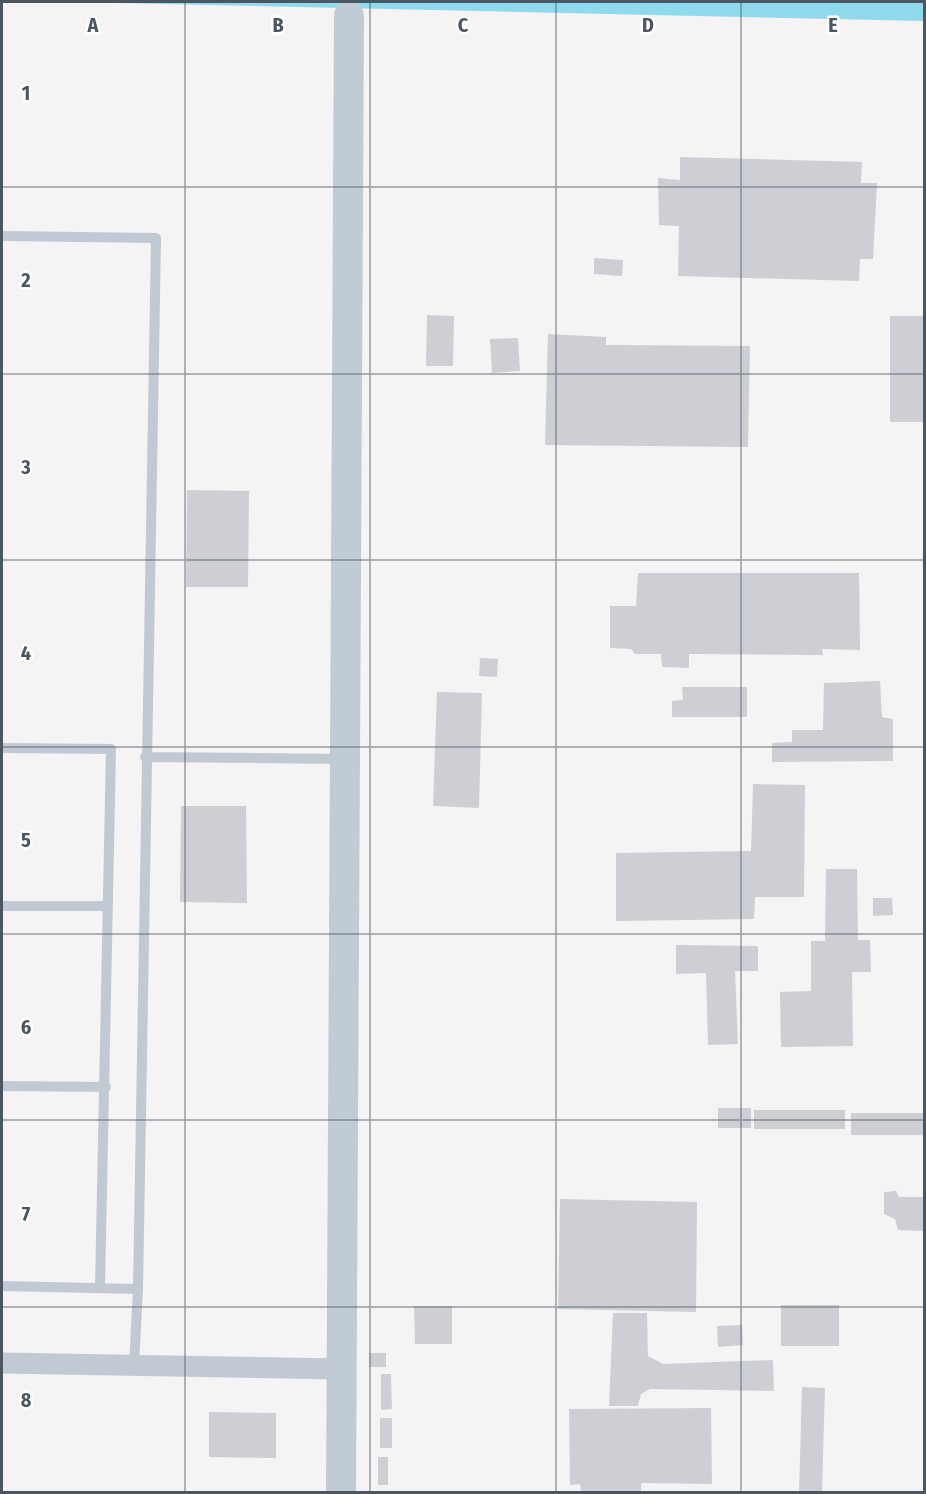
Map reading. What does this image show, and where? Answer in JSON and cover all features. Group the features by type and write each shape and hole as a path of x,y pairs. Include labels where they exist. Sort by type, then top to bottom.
{"street":[{"path":"341,1492 349,16"},
{"path":"2,1363 341,1370"}],"lane":[{"path":"2,236 156,238 145,758 138,1289 134,1365"},
{"path":"2,748 111,749 106,1087 100,1287"},
{"path":"145,758 344,759"},
{"path":"2,906 108,906"},
{"path":"2,1086 106,1087"},
{"path":"2,1286 138,1289"}],"water":[{"path":"71,2 924,2 924,21"}],"building":[{"path":"680,157 862,162 861,183 877,183 873,259 860,259 859,281 678,276 679,226 659,225 658,178 680,180"},
{"path":"594,258 623,260 622,276 594,274"},
{"path":"427,315 454,316 453,366 426,366"},
{"path":"890,316 924,316 924,422 890,422"},
{"path":"548,334 606,337 606,345 750,346 748,447 545,445"},
{"path":"518,338 520,371 492,373 490,339"},
{"path":"187,490 249,491 248,587 186,587"},
{"path":"638,573 859,573 860,650 822,649 823,655 689,654 689,668 662,667 661,654 635,654 631,649 610,648 610,606 636,606"},
{"path":"480,658 498,659 497,677 479,676"},
{"path":"880,681 882,717 893,719 893,761 772,762 772,743 792,742 792,730 823,730 824,683"},
{"path":"682,687 747,687 747,717 672,717 672,701 683,700"},
{"path":"437,692 482,693 479,808 433,806"},
{"path":"753,784 805,785 804,897 755,897 754,919 616,921 616,853 751,851"},
{"path":"181,806 246,806 247,903 180,902"},
{"path":"826,869 857,869 858,940 870,940 871,972 852,972 853,1046 781,1047 780,992 811,991 811,941 825,941"},
{"path":"873,898 892,898 893,915 873,916"},
{"path":"676,945 758,946 758,971 735,971 738,1044 708,1045 706,973 676,974"},
{"path":"718,1108 751,1108 751,1128 718,1128"},
{"path":"754,1110 845,1110 845,1129 754,1129"},
{"path":"851,1113 924,1113 924,1135 851,1135"},
{"path":"896,1191 899,1197 924,1197 923,1231 898,1230 895,1219 884,1214 884,1192"},
{"path":"560,1199 697,1202 696,1312 558,1309"},
{"path":"781,1305 839,1305 839,1346 781,1346"},
{"path":"414,1306 452,1306 452,1344 415,1344"},
{"path":"613,1313 647,1313 648,1356 663,1364 773,1360 774,1391 650,1389 641,1394 638,1406 609,1406"},
{"path":"742,1325 743,1345 718,1347 717,1326"},
{"path":"369,1353 386,1353 386,1367 369,1367"},
{"path":"381,1374 391,1374 392,1409 381,1410"},
{"path":"802,1387 825,1388 822,1492 799,1492"},
{"path":"711,1408 712,1484 641,1483 641,1492 581,1492 580,1484 570,1485 569,1409"},
{"path":"209,1412 276,1413 276,1458 209,1457"},
{"path":"380,1418 392,1418 392,1448 380,1448"},
{"path":"378,1457 388,1457 388,1485 378,1485"}]}
